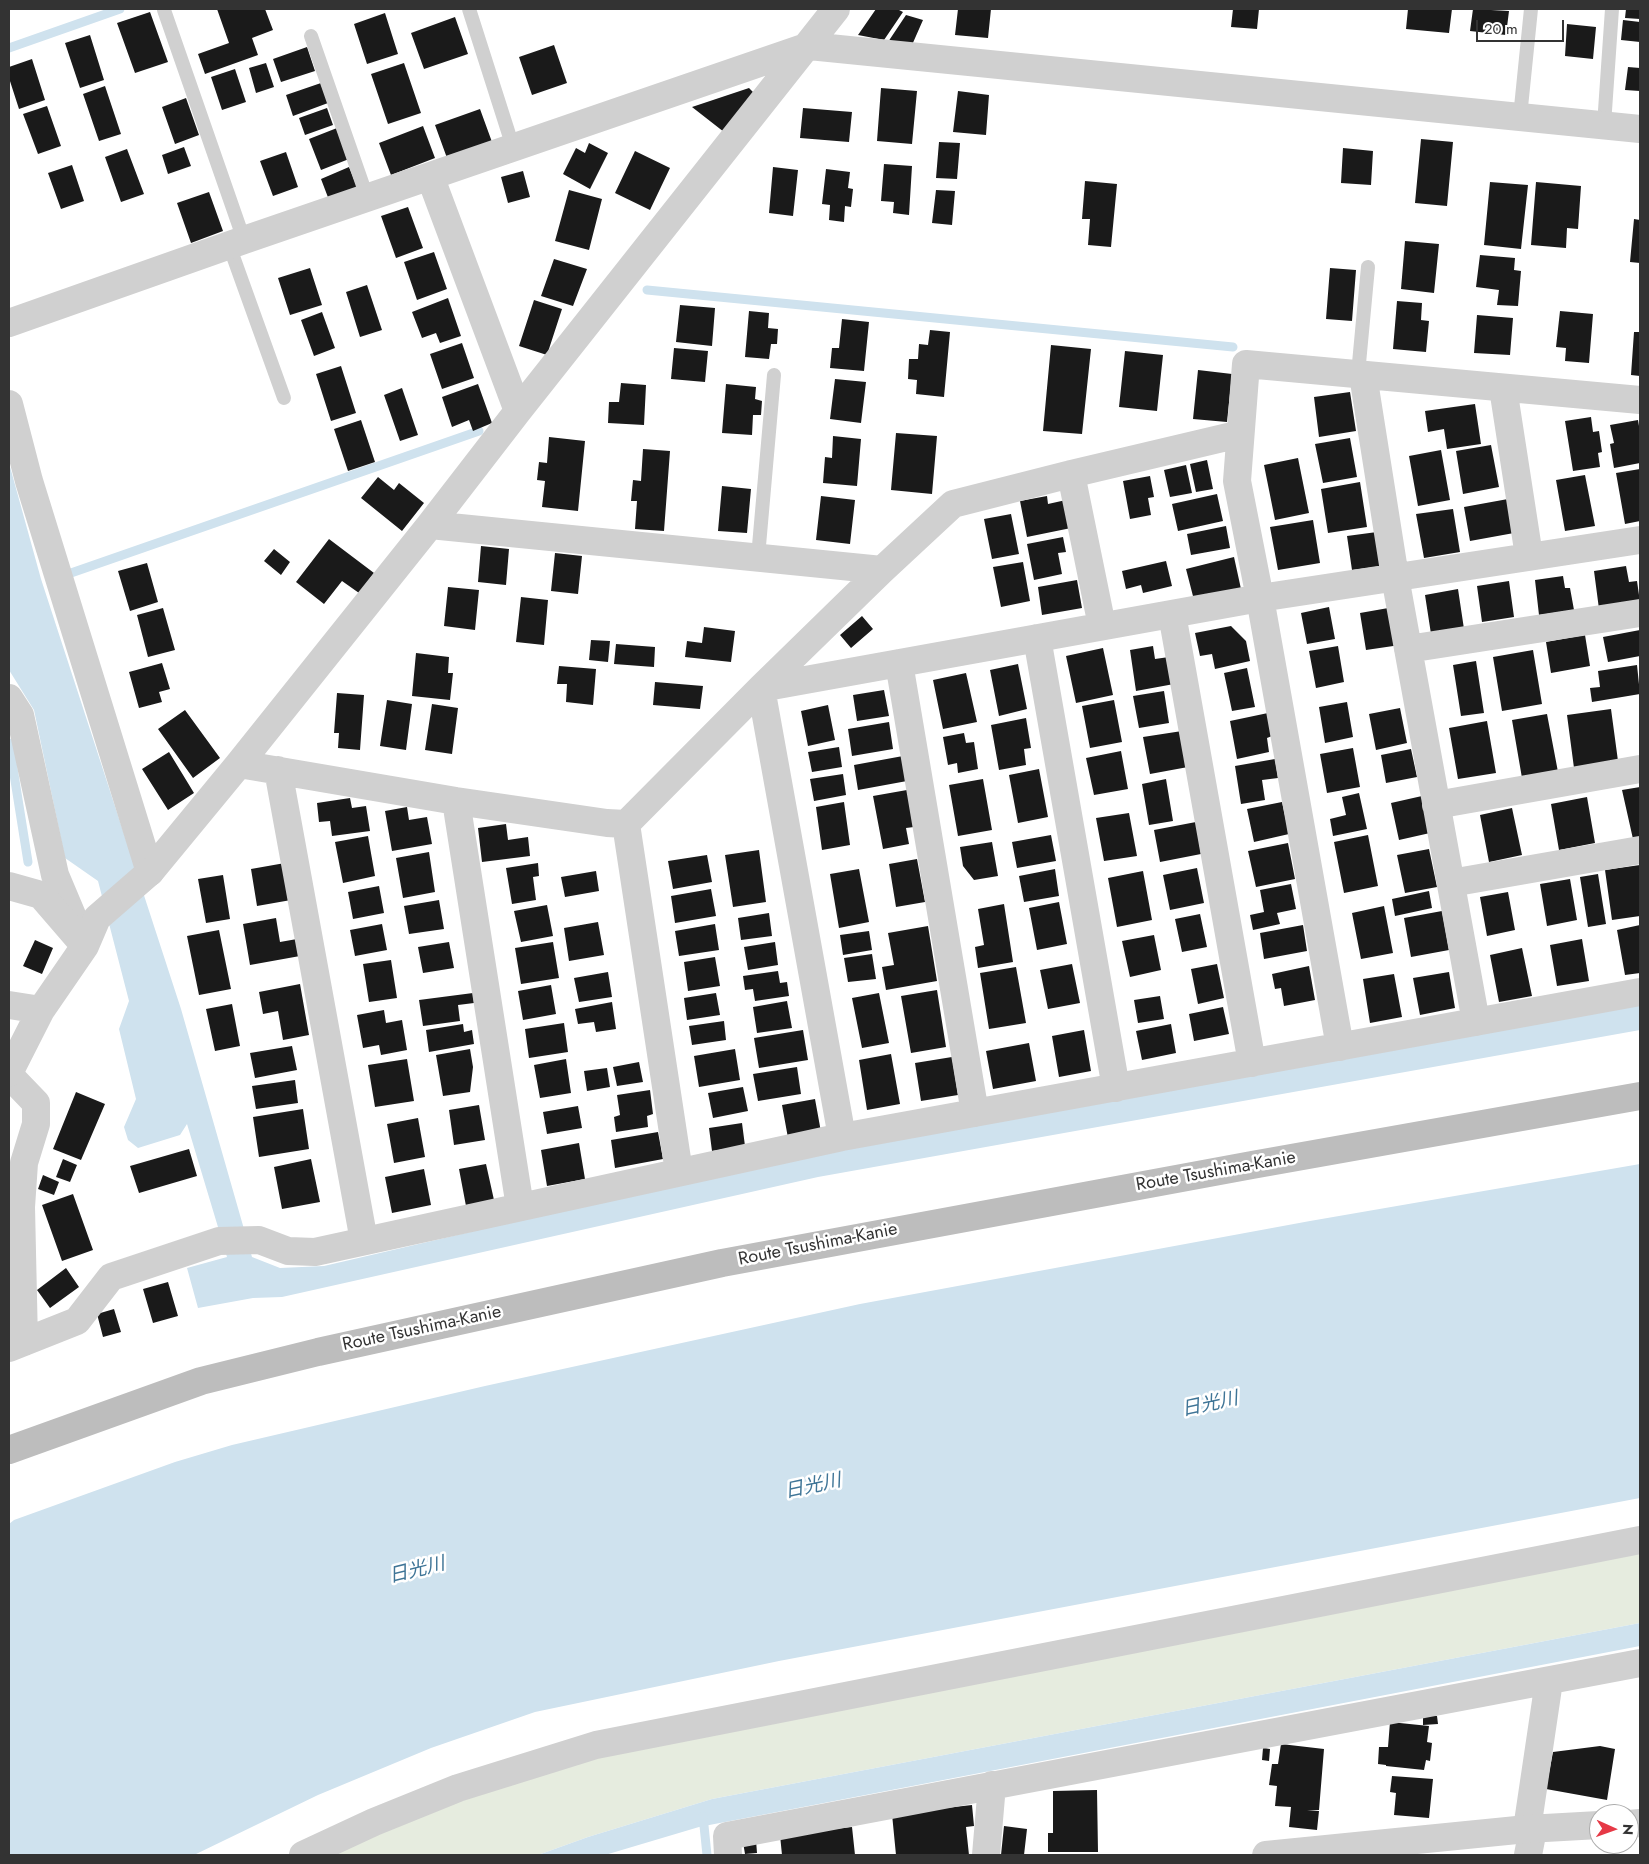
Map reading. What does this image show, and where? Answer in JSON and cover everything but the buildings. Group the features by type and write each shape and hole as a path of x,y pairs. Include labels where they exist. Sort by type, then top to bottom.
{"main road":[{"name":"Route Tsushima-Kanie","path":"9,1450 201,1381 318,1352 722,1263 1252,1165 1640,1096"}],"street":[{"path":"836,9 809,46 239,764 147,874 97,918 85,946 42,1010 9,1074 36,1103 36,1124 24,1163 17,1345 77,1321 111,1277 219,1241 259,1240 288,1250 315,1252 842,1137 1640,992"},
{"path":"9,323 368,197 809,46 1640,129"},
{"path":"430,176 518,411"},
{"path":"1340,1047 1260,598 1237,481 1246,364 1640,400"},
{"path":"1360,374 1476,1022"},
{"path":"1503,388 1529,556"},
{"path":"9,404 29,481 147,874"},
{"path":"239,764 456,801 607,823 626,824 761,688 953,504 1240,434"},
{"path":"1071,474 1102,626"},
{"path":"430,525 882,570"},
{"path":"761,688 1260,598 1640,540"},
{"path":"1172,614 1252,1063"},
{"path":"1408,649 1640,614"},
{"path":"1037,638 1116,1088"},
{"path":"899,663 975,1113"},
{"path":"761,688 842,1137"},
{"path":"9,698 20,715 55,875 85,946"},
{"path":"278,770 364,1241"},
{"path":"1436,805 1640,770"},
{"path":"456,801 520,1207"},
{"path":"626,824 679,1172"},
{"path":"1451,883 1640,850"},
{"path":"9,886 41,895 85,946"},
{"path":"9,1005 42,1010"},
{"path":"303,1855 374,1822 458,1788 596,1746 1640,1540"},
{"path":"728,1855 727,1836 1640,1663"},
{"path":"1529,1838 1549,1680"},
{"path":"986,1855 992,1785"},
{"path":"1266,1855 1352,1851 1529,1838 1589,1827"}],"lane":[{"path":"469,9 513,148"},
{"path":"1520,116 1531,9"},
{"path":"1604,125 1612,9"},
{"path":"164,10 284,398"},
{"path":"311,36 368,197"},
{"path":"1360,374 1368,267"},
{"path":"758,557 774,375"}],"shaded area":[{"path":"1640,1546 1640,1623 712,1799 588,1837 538,1855 317,1855 375,1828 643,1742"}],"water":[{"path":"9,463 41,579 181,1009 252,1257 280,1268 324,1266 810,1153 1640,1004 1640,1030 818,1177 282,1297 253,1298 198,1308 187,1268 227,1257 187,1124 180,1135 138,1148 128,1140 124,1127 136,1099 119,1029 129,1001 98,881 65,858 34,710 9,670"},
{"name":"日光川","path":"1640,1164 1640,1498 779,1661 535,1712 431,1748 318,1795 194,1855 9,1855 9,1524 14,1520 175,1462 232,1445 485,1386 860,1304 1310,1221"},
{"path":"1640,1623 1640,1646 699,1827 605,1855 538,1855 588,1837 712,1799"}],"waterway":[{"path":"9,48 120,9"},
{"path":"647,290 1233,347"},
{"path":"71,573 479,431"},
{"path":"9,743 28,862"},
{"path":"703,1816 707,1855"}]}
